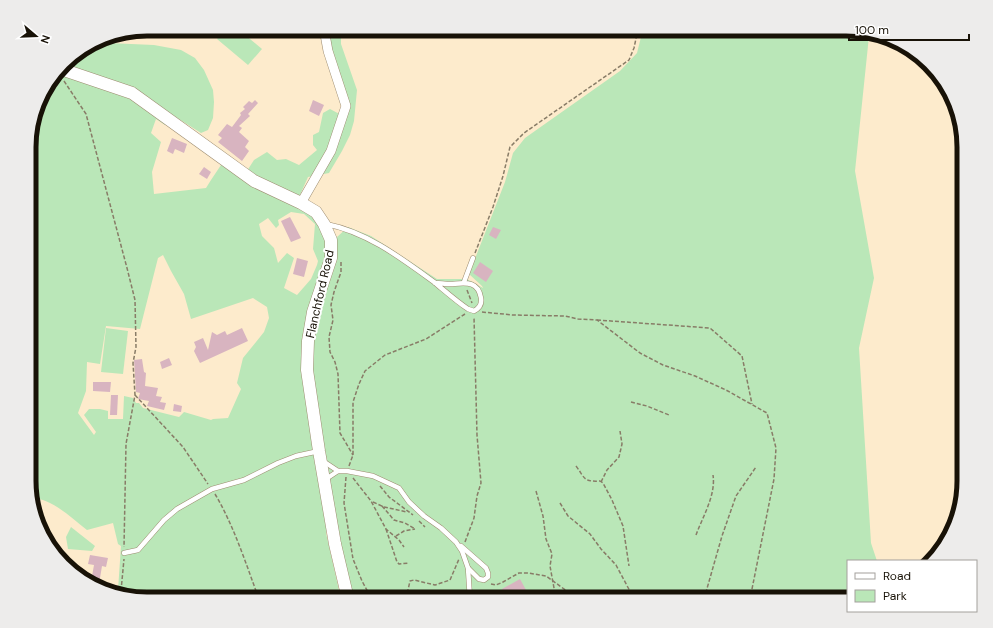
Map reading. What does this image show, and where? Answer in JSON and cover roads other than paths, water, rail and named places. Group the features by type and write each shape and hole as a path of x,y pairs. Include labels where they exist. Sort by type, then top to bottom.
{"street":[{"path":"301,203 331,151 346,106 328,51 325,36"},
{"name":"Flanchford Road","path":"65,73 132,93 254,181 301,203 316,212 324,224 331,240 331,258 313,312 308,341 307,370 335,544 346,592"}],"lane":[{"path":"324,224 342,227 368,238 404,261 464,307 473,311 478,309 482,303 479,291 475,286 464,282 450,284 434,283"},
{"path":"464,282 473,258"},
{"path":"124,553 138,550 172,513 212,489 244,480 296,456 320,455 338,471"},
{"path":"324,480 338,471 348,471 374,476 399,488 409,502 424,516 441,528 462,549 487,570 488,575 486,579 479,579 468,568"},
{"path":"462,549 468,568 470,592"}]}
